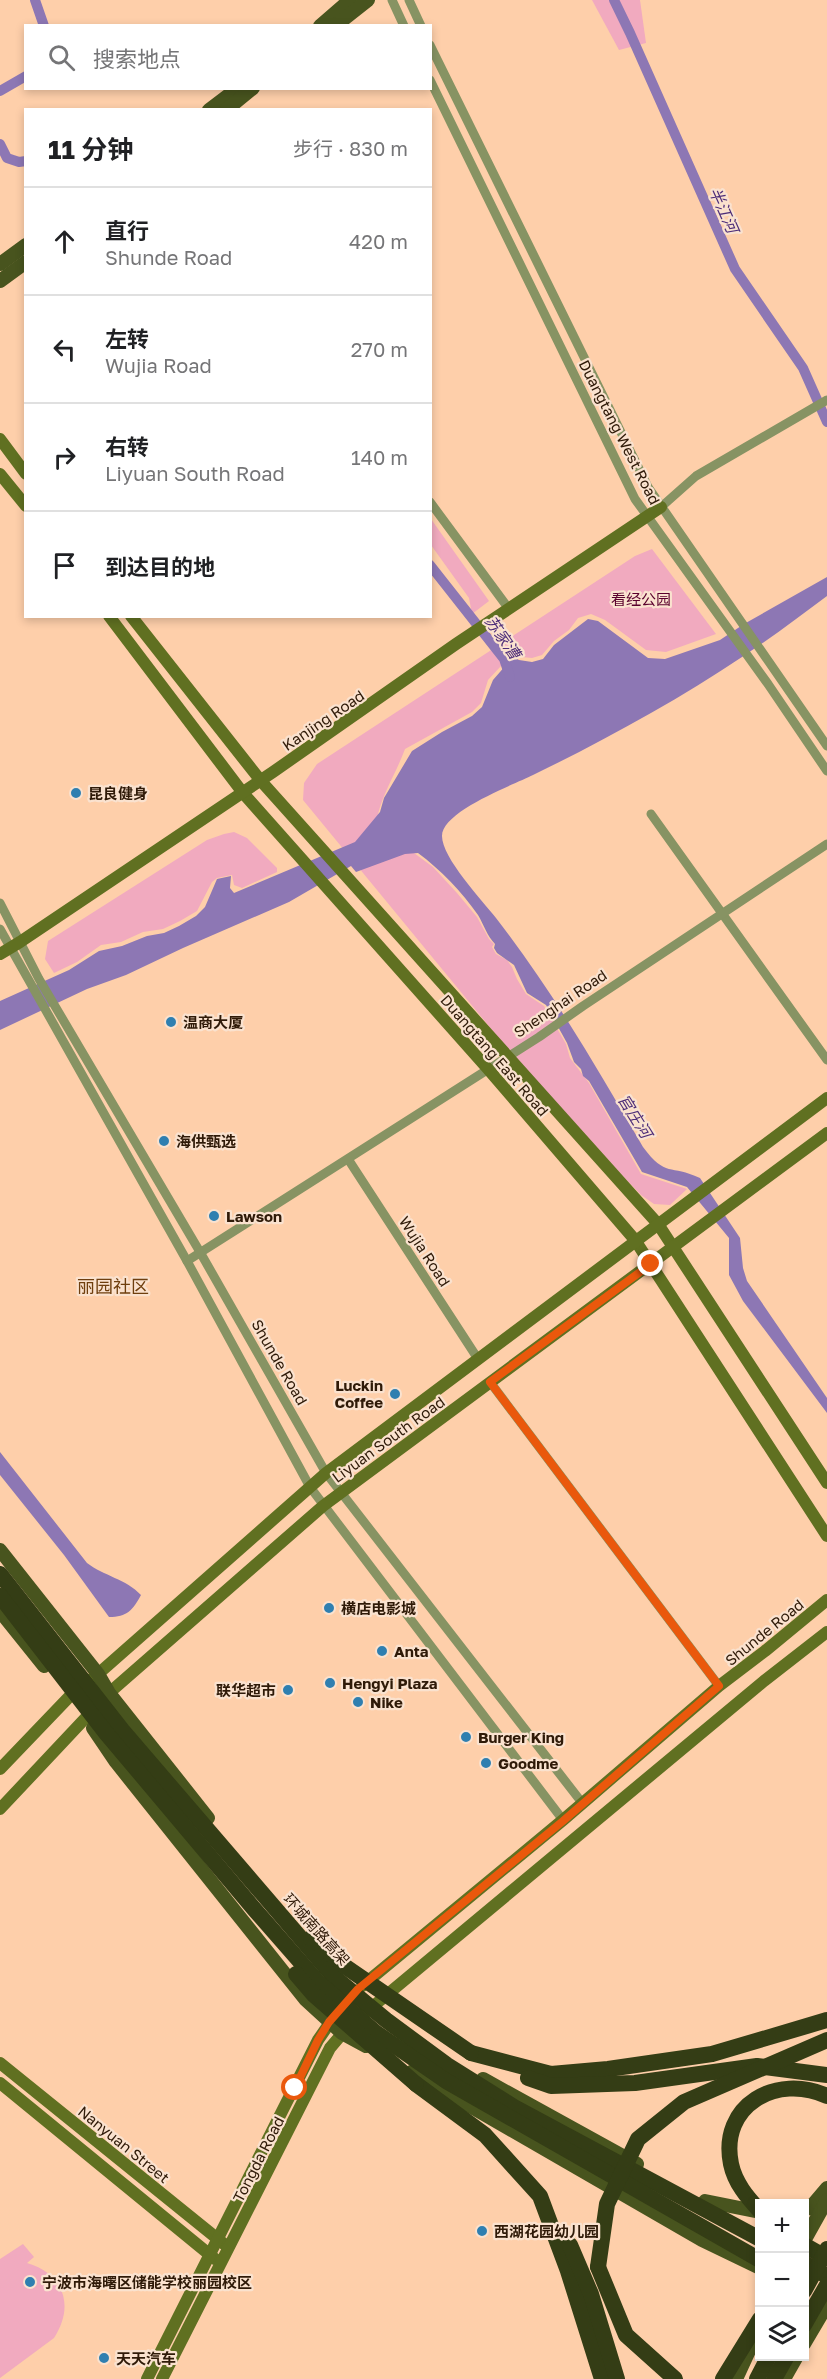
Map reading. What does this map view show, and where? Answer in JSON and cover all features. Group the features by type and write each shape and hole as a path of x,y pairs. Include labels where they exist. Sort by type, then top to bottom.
{"highway":[{"name":"环城南路高架","path":"0,1574 262,1906 318,1982 384,2038 446,2081 755,2258"},
{"name":"环城南路高架","path":"0,1596 106,1733 262,1906 334,1977 386,2020 447,2065 514,2107 755,2237"},
{"path":"262,1906 471,2053 498,2067 551,2086 635,2083 757,2066 827,2075"},
{"path":"262,1906 287,1963 314,1995 416,2084 485,2135 540,2196 562,2226 591,2294 618,2379"},
{"path":"471,2053 551,2074 608,2069 712,2054 827,2020"},
{"path":"675,2379 626,2335 598,2267 607,2204 638,2139 684,2102 827,2040"},
{"path":"755,2207 740,2188 731,2164 730,2136 738,2114 758,2097 785,2088 813,2090 827,2096"},
{"path":"540,2196 568,2271 602,2379"},
{"path":"809,2246 827,2258"},
{"path":"809,2282 827,2249"},
{"path":"809,2267 827,2276"},
{"path":"809,2316 827,2285"},
{"path":"809,2287 827,2296"},
{"path":"723,2379 755,2326"},
{"path":"757,2379 766,2361"},
{"path":"774,2379 784,2361"}],"main road":[{"path":"322,24 350,0"},
{"path":"338,24 368,0"},
{"path":"212,108 235,90"},
{"path":"229,108 251,90"},
{"path":"0,264 24,246"},
{"path":"0,281 24,263"},
{"path":"0,440 24,471"},
{"path":"0,474 24,504"},
{"name":"Kanjing Road","path":"10,948 261,781 456,644 661,507"},
{"name":"Duangtang East Road","path":"111,618 243,793 488,1069 635,1240 827,1536"},
{"name":"Duangtang East Road","path":"133,618 261,781 658,1224 827,1483"},
{"name":"Liyuan South Road","path":"0,1769 69,1697 326,1473 827,1098"},
{"name":"Liyuan South Road","path":"0,1809 109,1693 340,1492 708,1223 827,1133"},
{"path":"0,1550 304,1942 376,2004 453,2063 755,2229"},
{"name":"Shunde Road","path":"147,2379 329,2022 358,1989 563,1821 719,1686 765,1652 827,1600"},
{"path":"0,1611 85,1717 116,1762 305,1999 329,2022 342,2033 702,2240 755,2266"},
{"name":"Tongda Road","path":"162,2379 330,2048 342,2033 764,1681 827,1632"},
{"name":"Nanyuan Street","path":"0,2063 229,2248"},
{"name":"Nanyuan Street","path":"0,2084 221,2264"},
{"path":"809,2208 827,2188"},
{"path":"809,2234 827,2200"},
{"path":"705,2201 755,2211"},
{"path":"809,2259 827,2269"},
{"path":"809,2294 827,2305 809,2336"},
{"path":"736,2379 755,2338"},
{"path":"784,2379 794,2361"}],"street":[{"path":"392,0 403,24"},
{"path":"409,0 420,24"},
{"path":"432,49 648,488 827,746"},
{"name":"Duangtang West Road","path":"432,84 635,499 751,660 827,771"},
{"path":"661,507 696,476 827,400"},
{"path":"432,505 508,609"},
{"path":"651,813 827,1060"},
{"name":"Shenghai Road","path":"187,1261 539,1037 827,844"},
{"name":"Shunde Road","path":"0,903 10,948 39,979 58,1010 326,1473 582,1804"},
{"name":"Shunde Road","path":"0,929 187,1261 310,1487 563,1821"},
{"name":"Wujia Road","path":"348,1159 478,1359"},
{"path":"490,1382 719,1686"}],"green space":[{"path":"592,0 640,0 646,43 619,50"},
{"path":"432,520 489,601 472,614 469,598 432,546"},
{"name":"看经公园","path":"652,549 716,634 666,652 646,650 605,620 591,614 578,618 569,630 554,641 542,655 532,658 513,653 488,680 481,703 472,712 405,749 378,814 414,853 433,867 457,893 477,917 494,944 492,947 496,954 507,960 512,967 526,994 544,1006 566,1044 570,1058 589,1083 641,1174 687,1189 670,1205 654,1204 641,1195 619,1172 502,1042 303,800 304,783 317,764 635,556"},
{"path":"234,832 247,838 277,868 277,872 242,888 234,885 232,875 217,878 212,882 197,911 180,921 163,929 143,932 121,942 101,945 77,962 54,973 45,959 48,941 207,840"},
{"path":"23,2244 34,2257 27,2263 40,2268 57,2283 62,2293 64,2314 54,2338 0,2378 0,2259"}],"shaded area":[{"path":"827,577 827,596 753,650 692,689 613,734 466,808 453,817 445,827 442,836 448,856 455,867 517,945 555,1001 643,1147 663,1167 700,1178 740,1238 743,1268 747,1281 827,1398 827,1413 743,1301 729,1275 729,1238 687,1187 642,1172 589,1081 574,1062 567,1043 546,1005 527,993 514,965 497,953 494,948 495,944 465,898 443,874 418,853 405,854 356,872 351,866 289,902 126,975 87,989 0,1030 0,1001 69,970 99,951 164,933 179,926 196,916 205,907 217,879 231,876 230,888 234,893 355,842 380,812 384,798 412,751 472,716 482,707 493,680 513,657 532,662 543,659 554,645 588,619 598,621 648,658 665,659 720,640"},
{"path":"0,1452 87,1563 129,1585 141,1595 129,1612 109,1617 64,1555 0,1475"}],"waterway":[{"name":"苏家漕","path":"35,0 43,24"},
{"name":"半江河","path":"614,0 735,269 803,368 827,422"},
{"name":"苏家漕","path":"0,91 24,77"},
{"name":"苏家漕","path":"0,144 7,158 24,161"},
{"name":"苏家漕","path":"432,568 504,659 510,677"}],"place":[{"name":"昆良健身","path":"76,793"},
{"name":"温商大厦","path":"171,1022"},
{"name":"海供甄选","path":"164,1141"},
{"name":"Lawson","path":"214,1216"},
{"name":"Luckin Coffee","path":"395,1394"},
{"name":"横店电影城","path":"329,1608"},
{"name":"Anta","path":"382,1651"},
{"name":"Hengyi Plaza","path":"330,1683"},
{"name":"联华超市","path":"288,1690"},
{"name":"Nike","path":"358,1702"},
{"name":"Burger King","path":"466,1737"},
{"name":"Goodme","path":"486,1763"},
{"name":"西湖花园幼儿园","path":"482,2231"},
{"name":"宁波市海曙区储能学校丽园校区","path":"30,2282"},
{"name":"天天汽车","path":"104,2358"}],"district":[{"name":"丽园社区","path":"113,1286"}],"route":[{"path":"295,2088 329,2022 358,1989 563,1821 719,1686 490,1382 651,1264"}],"water label":[{"name":"官庄河","path":"635,1116"}]}
